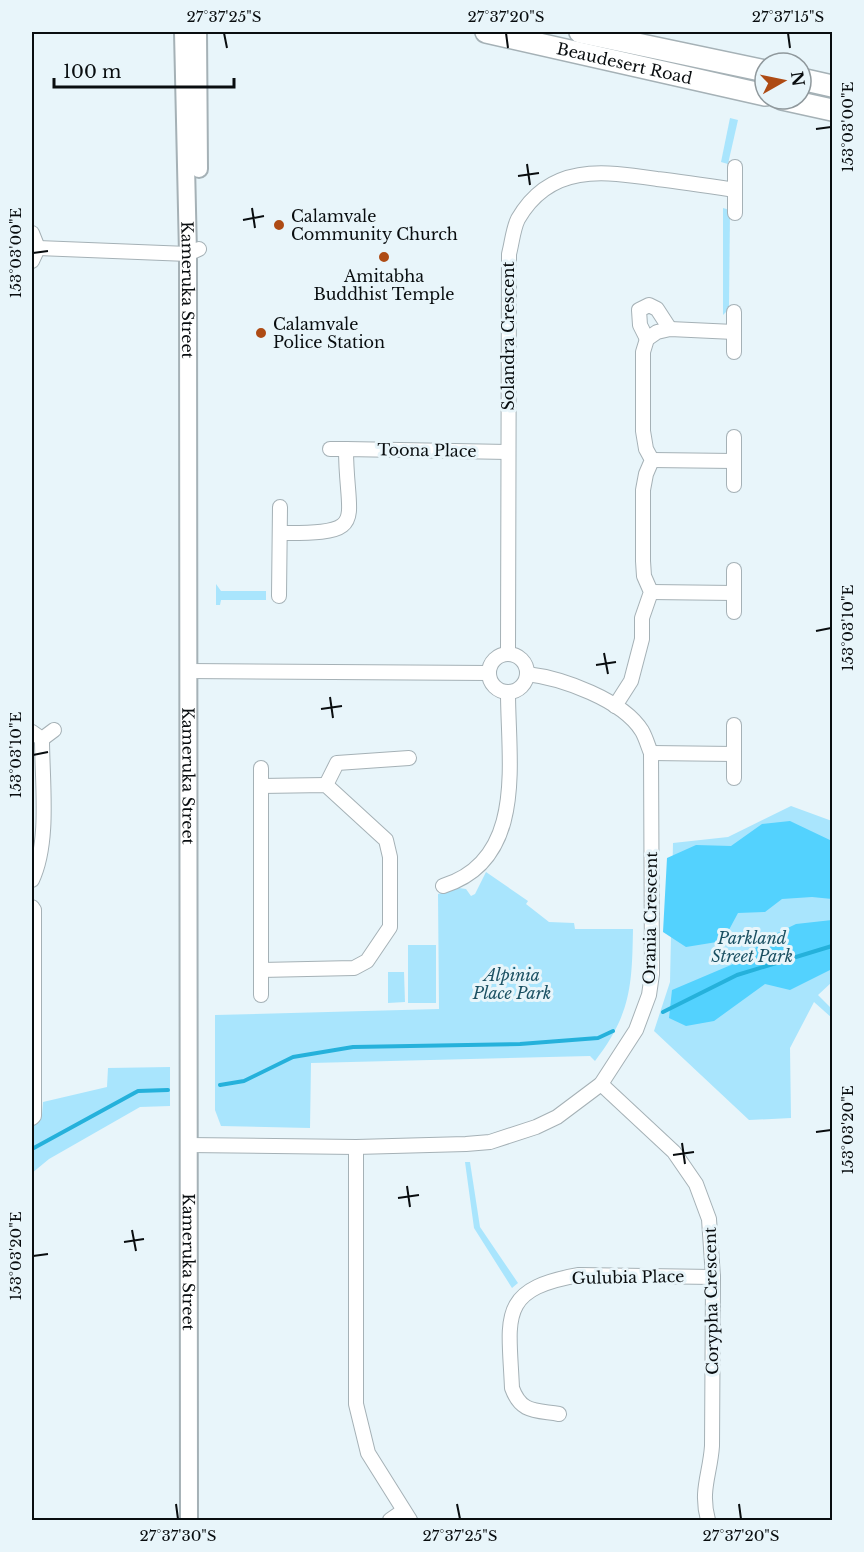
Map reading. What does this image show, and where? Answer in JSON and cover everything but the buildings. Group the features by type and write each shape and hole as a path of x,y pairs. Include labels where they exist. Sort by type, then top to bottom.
{"highway":[{"name":"Beaudesert Road","path":"486,32 753,92"},
{"name":"Beaudesert Road","path":"580,32 753,68"},
{"path":"813,82 832,86"},
{"path":"813,106 832,110"}],"street":[{"name":"Kameruka Street","path":"183,32 193,251"},
{"name":"Kameruka Street","path":"189,1521 193,1145 193,251 198,32"},
{"path":"735,167 735,213"},
{"name":"Solandra Crescent","path":"508,654 509,254 518,220 536,195 560,180 586,172 616,173 735,190"},
{"path":"32,233 38,248 32,261"},
{"path":"38,248 193,251"},
{"path":"652,460 646,449 643,431 644,352 647,339 640,325 639,310 649,305 657,309 670,329"},
{"path":"734,312 734,352"},
{"path":"647,339 657,332 670,329 734,332"},
{"path":"734,437 734,485"},
{"name":"Toona Place","path":"330,449 508,452"},
{"path":"280,533 335,531 346,523 351,507 346,482 346,449"},
{"path":"652,460 734,461"},
{"path":"615,706 631,681 642,639 642,618 651,592 644,576 643,490 652,460"},
{"path":"279,596 280,507"},
{"path":"734,570 734,612"},
{"path":"651,592 734,593"},
{"path":"508,654 524,662 527,674 519,689 508,693 496,689 489,674 496,658 508,654"},
{"path":"193,671 489,674"},
{"name":"Orania Crescent","path":"193,1145 356,1147 490,1142 525,1131 557,1117 601,1084 636,1030 649,995 651,974 651,753 641,730 615,706 579,687 551,677 527,674"},
{"path":"443,886 461,880 475,869 488,857 502,832 508,803 508,693"},
{"path":"734,725 734,778"},
{"path":"32,880 40,846 37,735 54,730"},
{"path":"651,753 734,754"},
{"path":"326,785 337,763 409,758"},
{"path":"261,768 261,995"},
{"path":"261,786 326,785 386,840 390,857 390,927 367,961 354,968 261,970"},
{"path":"32,907 34,1116 32,1118"},
{"name":"Corypha Crescent","path":"601,1084 674,1152 696,1184 709,1219 713,1276 712,1446 703,1492 708,1521"},
{"name":"Kameruka Street","path":"193,1145 199,1521"},
{"path":"356,1147 356,1404 368,1453 406,1516 390,1521"},
{"name":"Gulubia Place","path":"559,1414 525,1408 516,1399 512,1388 511,1310 522,1295 561,1278 579,1275 713,1276"}],"green space":[{"path":"730,118 738,120 728,164 721,162"},
{"path":"723,208 730,210 729,309 723,315"},
{"path":"216,584 221,591 266,591 266,600 221,600 220,605 216,605"},
{"name":"Parkland Street Park","path":"791,806 832,821 832,982 818,995 832,1009 832,1018 814,1002 790,1048 791,1118 749,1120 654,1031 670,982 673,843 728,837"},
{"name":"Alpinia Place Park","path":"486,872 528,901 526,904 549,922 574,923 575,929 633,929 632,967 623,1014 595,1061 590,1056 311,1063 310,1128 221,1126 215,1110 215,1015 439,1009 438,894 459,888 466,889 471,896 475,894"},
{"path":"408,945 436,945 436,1003 408,1003"},
{"path":"388,972 404,972 405,1002 388,1003"},
{"path":"170,1067 170,1106 140,1107 49,1159 32,1173 32,1123 42,1115 43,1102 107,1087 108,1068"},
{"path":"465,1162 470,1162 480,1227 518,1283 512,1288 474,1228"}],"shaded area":[{"path":"790,821 832,841 832,899 812,897 782,899 765,912 738,913 723,941 686,947 663,932 667,858 696,845 731,846 762,824"},
{"path":"832,920 832,969 790,990 765,984 714,1021 686,1026 669,1018 672,990 738,962 769,937 796,924"}],"waterway":[{"path":"663,1012 737,975 832,946"},
{"path":"220,1085 244,1081 293,1057 353,1047 520,1044 598,1038 613,1031"},
{"path":"32,1149 138,1091 168,1090"}],"place":[{"name":"Calamvale Community Church","path":"279,225"},
{"name":"Amitabha Buddhist Temple","path":"384,257"},
{"name":"Calamvale Police Station","path":"261,333"}]}
